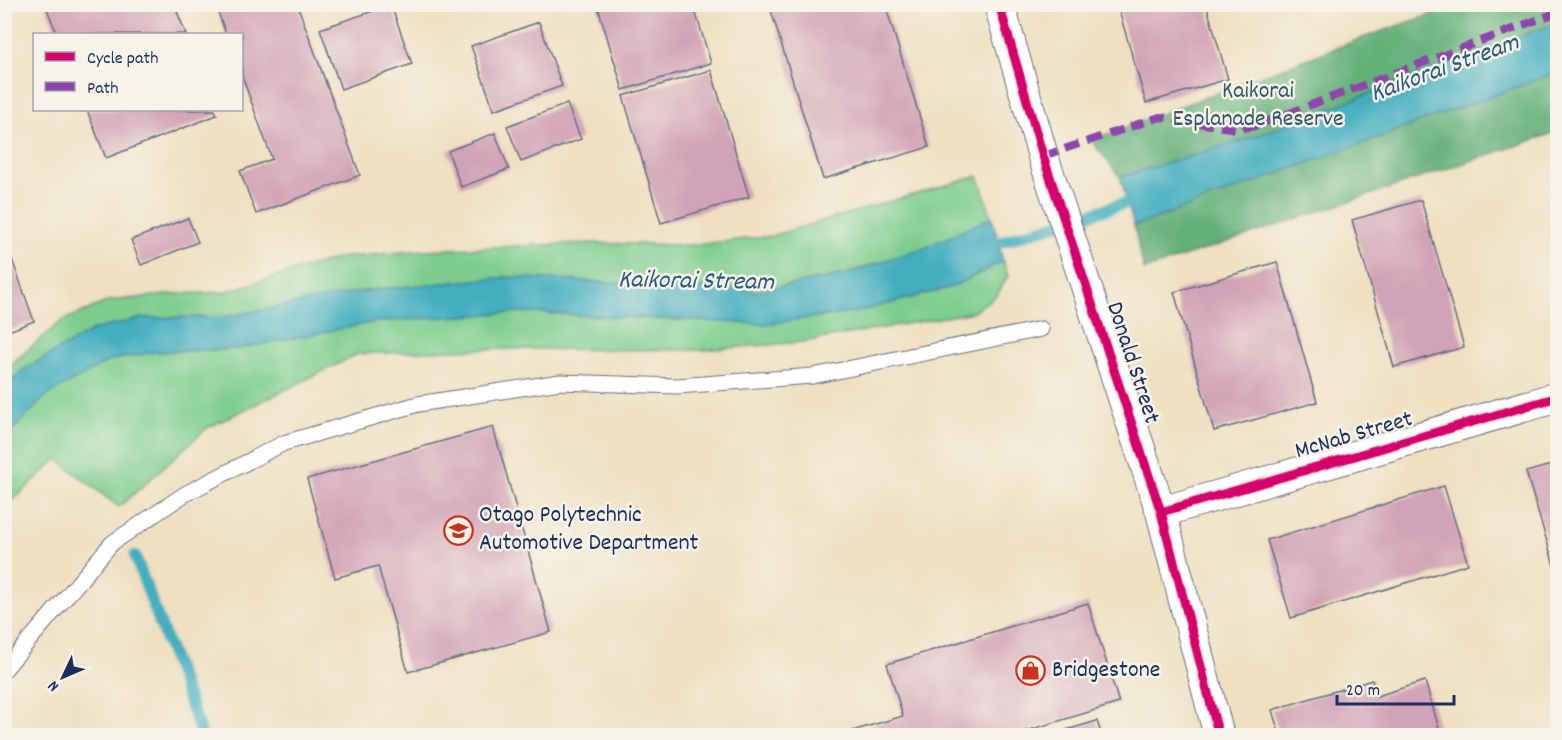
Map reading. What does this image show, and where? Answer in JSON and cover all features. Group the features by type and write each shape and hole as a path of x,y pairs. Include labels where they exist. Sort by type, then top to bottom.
{"street":[{"name":"Donald Street","path":"999,4 1043,156 1161,512 1219,735"},
{"name":"McNab Street","path":"1161,512 1557,397"}],"lane":[{"path":"4,670 112,543 185,494 284,443 418,404 560,382 677,386 813,376 1041,329"}],"green space":[{"name":"Kaikorai Esplanade Reserve","path":"1459,5 1557,5 1557,23 1254,137 1120,177 1091,140 1365,37"},
{"name":"Kaikorai Esplanade Reserve","path":"1557,72 1557,132 1144,270 1134,226"},
{"path":"978,176 992,217 929,246 845,274 759,291 509,277 369,290 225,317 142,318 21,371 5,389 5,369 62,321 109,301 173,294 224,292 339,258 424,250 591,243 695,245 771,236"},
{"path":"1003,261 1008,276 997,295 973,312 803,342 704,350 482,349 358,354 207,428 119,507 57,459 5,508 5,438 45,396 110,360 154,352 237,349 377,319 519,312 764,324 856,312 952,287"}],"water":[{"path":"1557,23 1557,72 1134,226 1120,177 1254,137"},
{"path":"992,217 1003,261 952,287 856,312 764,324 519,312 376,322 237,349 154,352 110,360 46,396 5,438 5,389 21,371 93,330 142,318 225,317 369,290 509,277 759,291 845,274 929,246"}],"building":[{"path":"45,4 174,4 186,33 57,33"},
{"path":"215,4 297,4 360,175 256,214 240,171 272,159 243,79 243,33 226,33"},
{"path":"597,4 693,4 711,63 623,90"},
{"path":"769,4 885,4 929,147 823,179"},
{"path":"1117,4 1206,4 1228,79 1146,103"},
{"path":"391,5 412,64 341,89 320,29"},
{"path":"539,22 562,86 494,110 471,46"},
{"path":"711,70 749,197 661,223 623,96"},
{"path":"567,104 581,139 521,162 507,126"},
{"path":"87,111 215,111 217,115 106,158"},
{"path":"495,133 509,169 461,187 448,151"},
{"path":"1421,200 1464,347 1394,367 1352,220"},
{"path":"188,218 198,242 141,265 131,240"},
{"path":"4,237 34,321 4,333"},
{"path":"1277,262 1317,402 1214,431 1174,292"},
{"path":"493,427 551,632 408,672 378,566 335,578 307,479"},
{"path":"1558,463 1558,574 1557,575 1526,472"},
{"path":"1444,486 1468,564 1291,618 1267,540"},
{"path":"1088,603 1119,703 1009,736 852,736 852,731 903,716 887,664"},
{"path":"1372,680 1377,696 1425,681 1440,732 1428,736 1280,736 1272,710"},
{"path":"1097,721 1102,736 1049,736 1049,735"}],"waterway":[{"name":"Kaikorai Stream","path":"984,247 1142,198"},
{"path":"135,556 202,736"}],"marked path":[{"path":"1043,156 1160,117 1236,129 1255,126 1558,12"}],"cycle path":[{"path":"999,4 1043,156 1161,512 1219,736"},
{"path":"1161,512 1558,397"}],"place":[{"name":"Otago Polytechnic Automotive Department","path":"458,530"},
{"name":"Bridgestone","path":"1031,671"}]}
